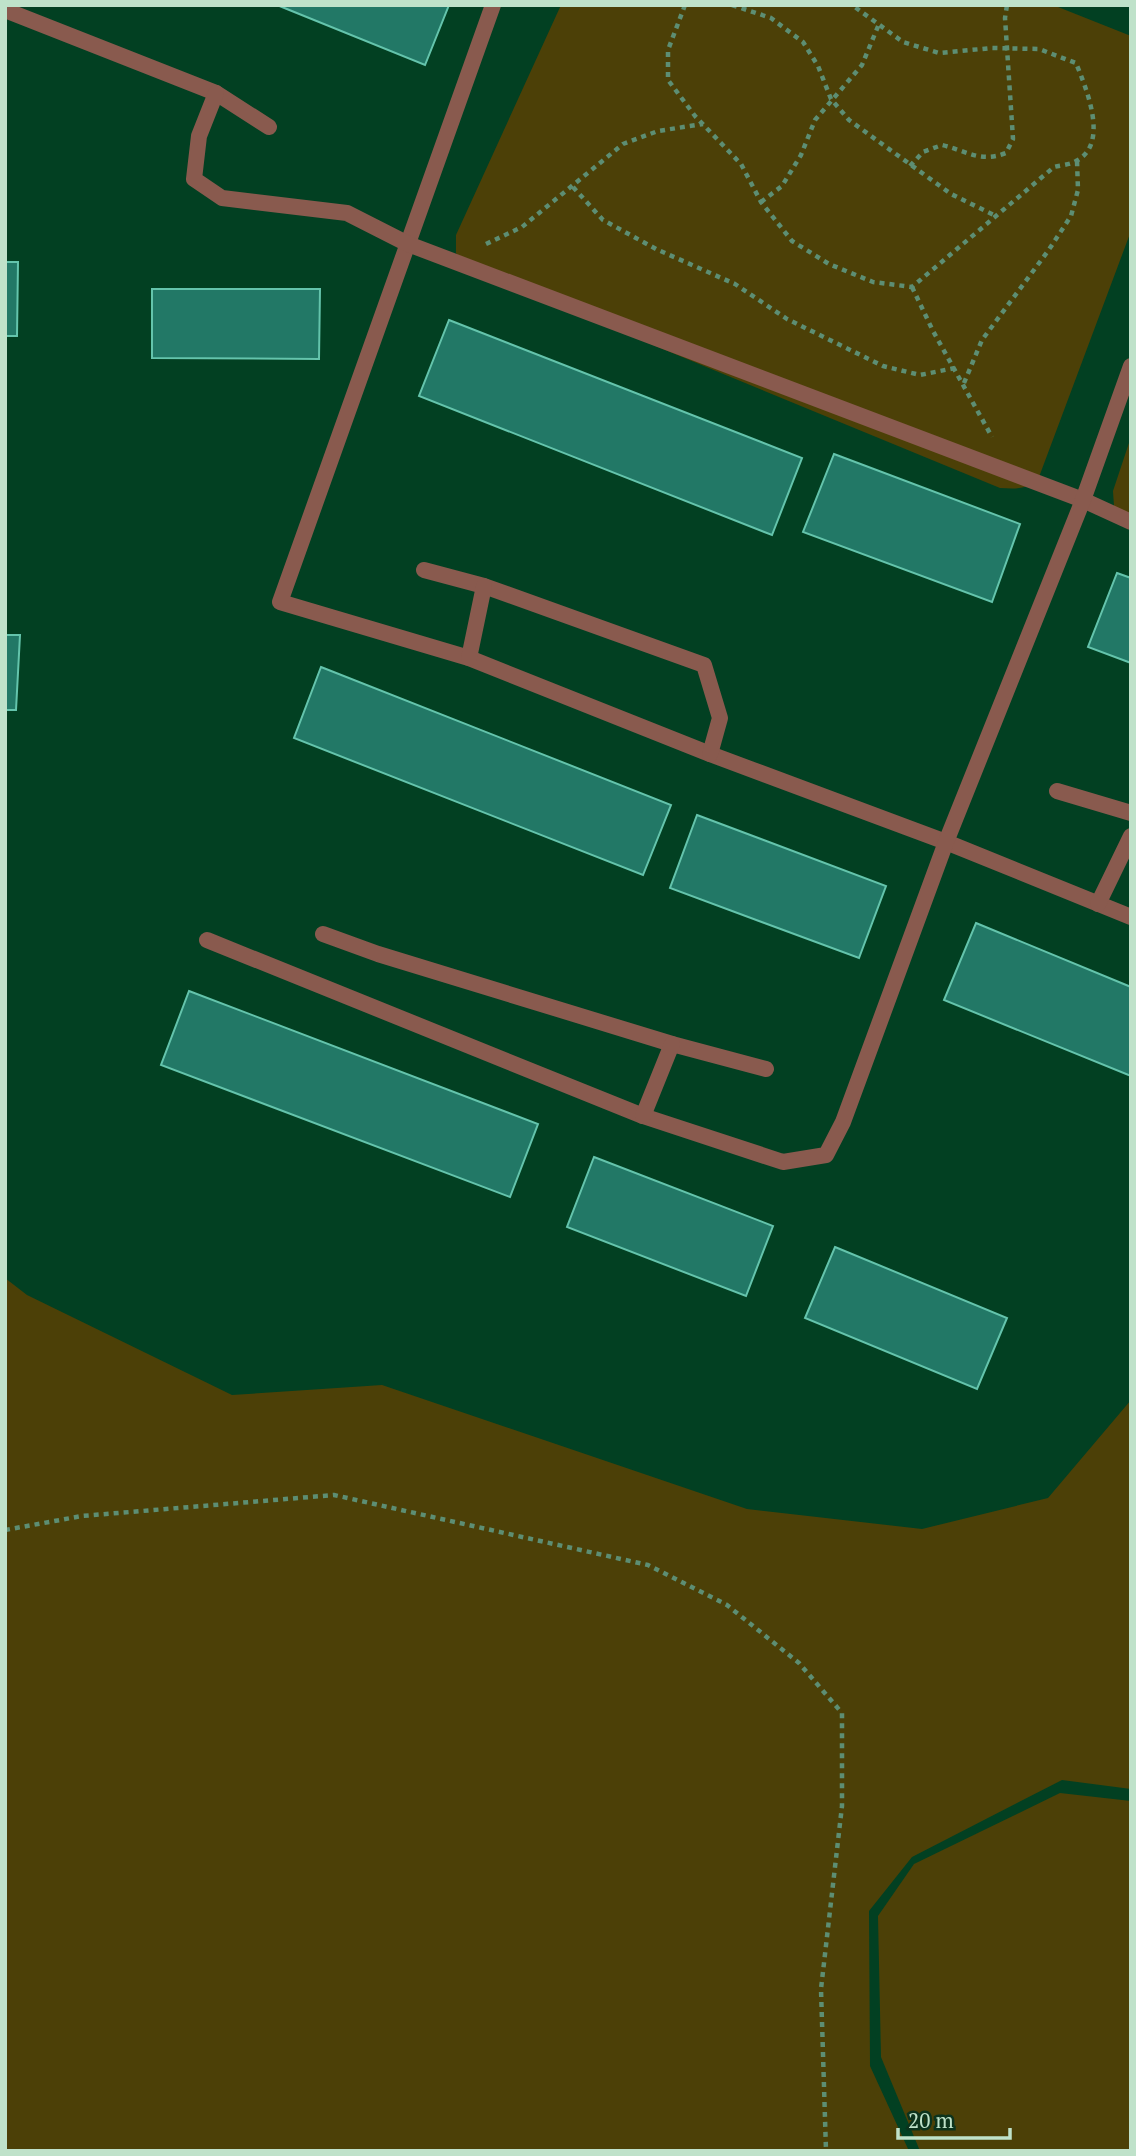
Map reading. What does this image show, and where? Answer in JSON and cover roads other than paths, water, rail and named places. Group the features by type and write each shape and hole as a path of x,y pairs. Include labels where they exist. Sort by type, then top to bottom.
{"lane":[{"path":"493,5 280,602 469,658 710,754 946,842 1131,917"},
{"path":"5,10 216,93 269,127"},
{"path":"216,93 199,136 194,179 222,198 347,213 408,244 1083,500 1131,522"},
{"path":"207,940 643,1116 783,1162 826,1155 842,1122 946,842 1083,500 1131,366"},
{"path":"424,570 484,586 704,665 720,718 710,754"},
{"path":"469,658 484,586"},
{"path":"1057,791 1131,813"},
{"path":"1098,904 1131,836"},
{"path":"323,934 378,954 673,1044 766,1069"},
{"path":"643,1116 673,1044"}]}
